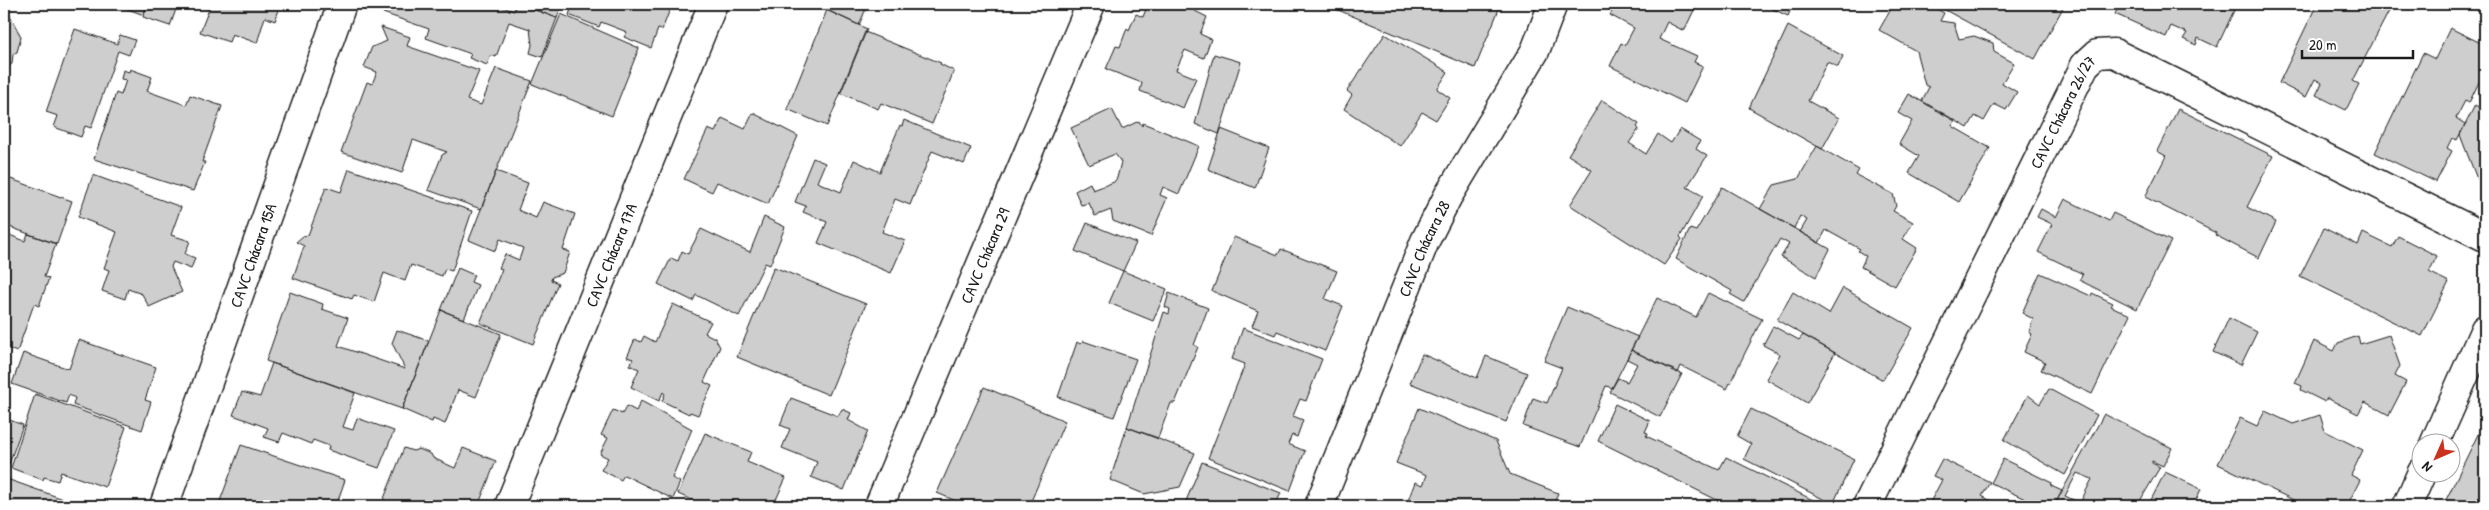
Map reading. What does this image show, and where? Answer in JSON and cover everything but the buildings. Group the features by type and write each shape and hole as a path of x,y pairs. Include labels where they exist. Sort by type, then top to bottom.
{"street":[{"name":"CAVC Chácara 15A","path":"164,506 342,4"},
{"name":"CAVC Chácara 17A","path":"509,506 713,4"},
{"name":"CAVC Chácara 29","path":"879,506 1091,4"},
{"name":"CAVC Chácara 28","path":"1319,506 1425,241 1448,196 1535,51 1553,4"},
{"name":"CAVC Chácara 26/27","path":"1866,506 2085,65 2097,54 2114,53 2485,237"},
{"path":"2439,432 2485,329"},
{"path":"2406,506 2417,482"}]}
